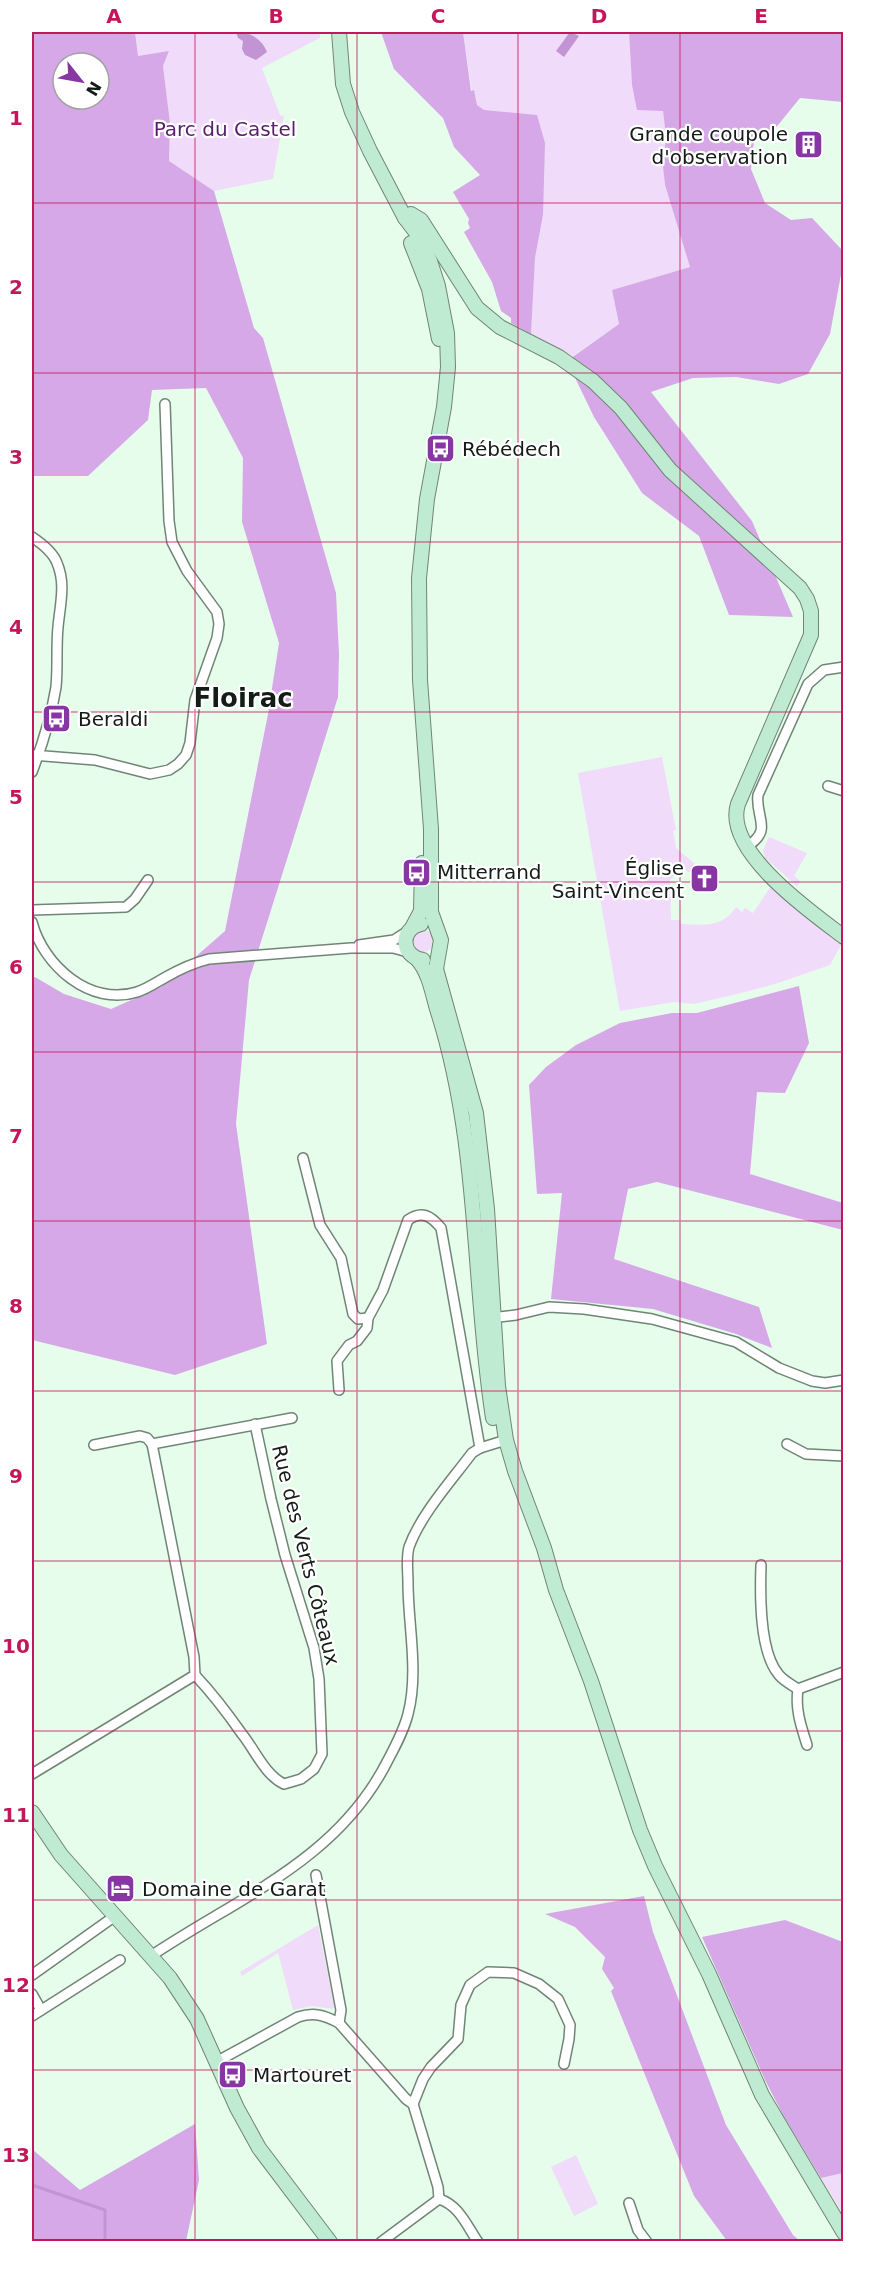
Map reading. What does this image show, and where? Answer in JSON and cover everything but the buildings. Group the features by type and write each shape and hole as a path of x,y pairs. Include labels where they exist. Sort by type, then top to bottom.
{"street":[{"path":"339,32 343,84 352,112 405,218 418,235 438,286 444,309 448,350 444,407 426,510 419,578 420,680 431,829 431,912 441,940 436,969 476,1113 487,1209 488,1386 501,1441 538,1551 556,1590 591,1681 640,1830 655,1866 709,1974 762,2095 843,2233"},
{"path":"405,218 411,214 421,220 477,308 500,327 573,365 601,388 621,408 670,470 777,566 800,588 807,599 812,623 811,635 736,810 738,828 754,859 843,937"},
{"path":"405,218 410,239 429,289 440,359 436,407 420,498 411,578 411,680 423,852 421,911 405,938 405,945 426,972 440,1016 459,1094 488,1318"},
{"path":"35,755 95,760 150,774 169,770 186,755 190,743 195,700 217,638 219,624 217,612 187,571 172,542 169,522 165,404"},
{"path":"32,537 41,543 54,558 62,578 56,685 48,727 42,747 35,755 32,772"},
{"path":"746,847 760,834 762,822 757,801 758,795 803,691 817,674 824,670 843,667"},
{"path":"828,786 843,791"},
{"path":"32,910 126,907 135,899 148,880"},
{"path":"32,922 48,957 61,972 86,987 106,995 140,992 189,965 209,959 351,948 393,948 412,956 428,959 438,952"},
{"path":"351,948 394,940 411,928 425,923 436,929"},
{"path":"303,1158 320,1225 342,1258 353,1314 358,1319 368,1318"},
{"path":"339,1390 337,1361 349,1345 357,1341 367,1328 368,1318 383,1290 408,1220 416,1214 426,1215 433,1218 441,1228 480,1448"},
{"path":"488,1318 516,1315 549,1307 642,1317 736,1341 778,1368 812,1381 825,1383 843,1380"},
{"name":"Rue des Verts Côteaux","path":"93,1445 140,1436 147,1438 152,1444 292,1418"},
{"name":"Rue des Verts Côteaux","path":"195,1675 242,1733 275,1780 284,1784 301,1779 314,1769 322,1754 319,1679 314,1648 285,1555 255,1424"},
{"path":"151,1956 303,1861 361,1805 378,1779 402,1732 408,1713 412,1677 407,1555 410,1546 426,1516 472,1453 501,1441"},
{"path":"32,1774 195,1675 194,1657 152,1444"},
{"path":"787,1444 806,1454 843,1456"},
{"path":"761,1565 759,1597 763,1629 774,1669 781,1678 798,1689"},
{"path":"798,1689 843,1672"},
{"path":"798,1689 796,1699 799,1720 807,1745"},
{"path":"32,1812 61,1855 151,1956 188,2005 237,2108 259,2148 330,2241"},
{"path":"316,1875 341,2010 339,2023"},
{"path":"32,1975 115,1916"},
{"path":"32,2016 120,1960"},
{"path":"413,2104 423,2079 431,2067 458,2039 461,2005 470,1985 488,1972 514,1972 539,1984 558,1999 570,2025 564,2064"},
{"path":"32,1994 41,2010"},
{"path":"216,2062 298,2017 310,2013 325,2016 339,2023 413,2104 438,2187 439,2199"},
{"path":"381,2241 439,2199"},
{"path":"439,2199 455,2208 478,2241"},
{"path":"630,2203 638,2230 647,2241"}],"green space":[{"name":"Parc du Castel","path":"135,32 320,32 320,38 262,68 280,115 284,116 273,179 214,191 169,162 170,123 163,66 169,52 138,56"},
{"path":"463,32 629,32 632,85 663,111 666,137 663,167 665,185 690,267 612,290 619,324 573,356 531,334 535,258 543,215 483,110 477,105 474,90 472,92"},
{"path":"662,757 676,830 673,831 676,848 695,864 690,873 683,868 670,880 671,920 680,920 681,924 705,925 725,919 736,907 742,912 745,908 753,913 771,886 841,945 830,965 775,984 694,1004 674,1002 620,1011 578,773"},
{"path":"769,837 807,853 794,876 800,881 797,886 765,858 763,850"},
{"path":"423,930 431,933 434,941 431,949 423,952 415,949 412,941 415,933"},
{"path":"318,1925 333,2009 312,2006 293,2010 278,1953 242,1976 240,1972"},
{"path":"576,2155 598,2204 574,2216 551,2167"},
{"path":"844,2173 843,2214 821,2178"}],"shaded area":[{"path":"32,32 135,32 138,56 169,51 163,66 170,123 169,161 214,191 254,328 263,338 336,593 339,654 338,697 249,980 236,1124 267,1344 175,1375 32,1340 32,978 35,977 64,994 111,1009 161,987 225,931 268,714 279,643 242,522 243,458 206,388 152,390 148,420 88,476 32,476"},
{"path":"236,32 255,37 267,52 256,60 245,55 242,49 243,41 238,38"},
{"path":"381,32 463,32 471,91 474,90 477,105 484,110 537,115 545,143 543,215 535,258 531,334 511,323 511,318 501,311 492,282 464,232 470,228 469,219 453,192 480,175 454,147 443,118 394,69"},
{"path":"570,32 579,36 564,57 556,51"},
{"path":"629,32 843,32 843,102 800,98 774,130 755,131 751,169 765,203 791,220 812,218 843,251 843,264 830,334 808,374 779,384 736,377 693,378 651,392 752,521 793,617 729,615 699,536 642,493 594,417 567,361 619,324 612,290 690,267 665,185 663,167 666,137 663,111 637,110 632,85"},
{"path":"799,986 809,1043 785,1093 757,1092 750,1174 843,1203 843,1230 657,1182 628,1189 614,1259 759,1307 772,1348 736,1334 653,1309 551,1299 562,1193 537,1194 529,1085 546,1067 576,1045 620,1023 672,1013 697,1013"},
{"path":"644,1896 653,1932 726,2125 793,2235 800,2241 727,2241 694,2196 611,1991 614,1988 602,1969 605,1957 575,1927 545,1914"},
{"path":"785,1920 843,1942 843,2173 821,2178 765,2080 702,1937"},
{"path":"195,2124 199,2180 186,2241 32,2241 32,2149 80,2190"}],"waterway":[{"path":"32,2185 105,2210 105,2242"}],"place":[{"name":"Grande coupole d'observation","path":"809,145"},
{"name":"Rébédech","path":"441,449"},
{"name":"Beraldi","path":"57,719"},
{"name":"Mitterrand","path":"416,872"},
{"name":"Église Saint-Vincent","path":"705,879"},
{"name":"Domaine de Garat","path":"121,1889"},
{"name":"Martouret","path":"232,2075"}],"district":[{"name":"Floirac","path":"243,698"}]}
